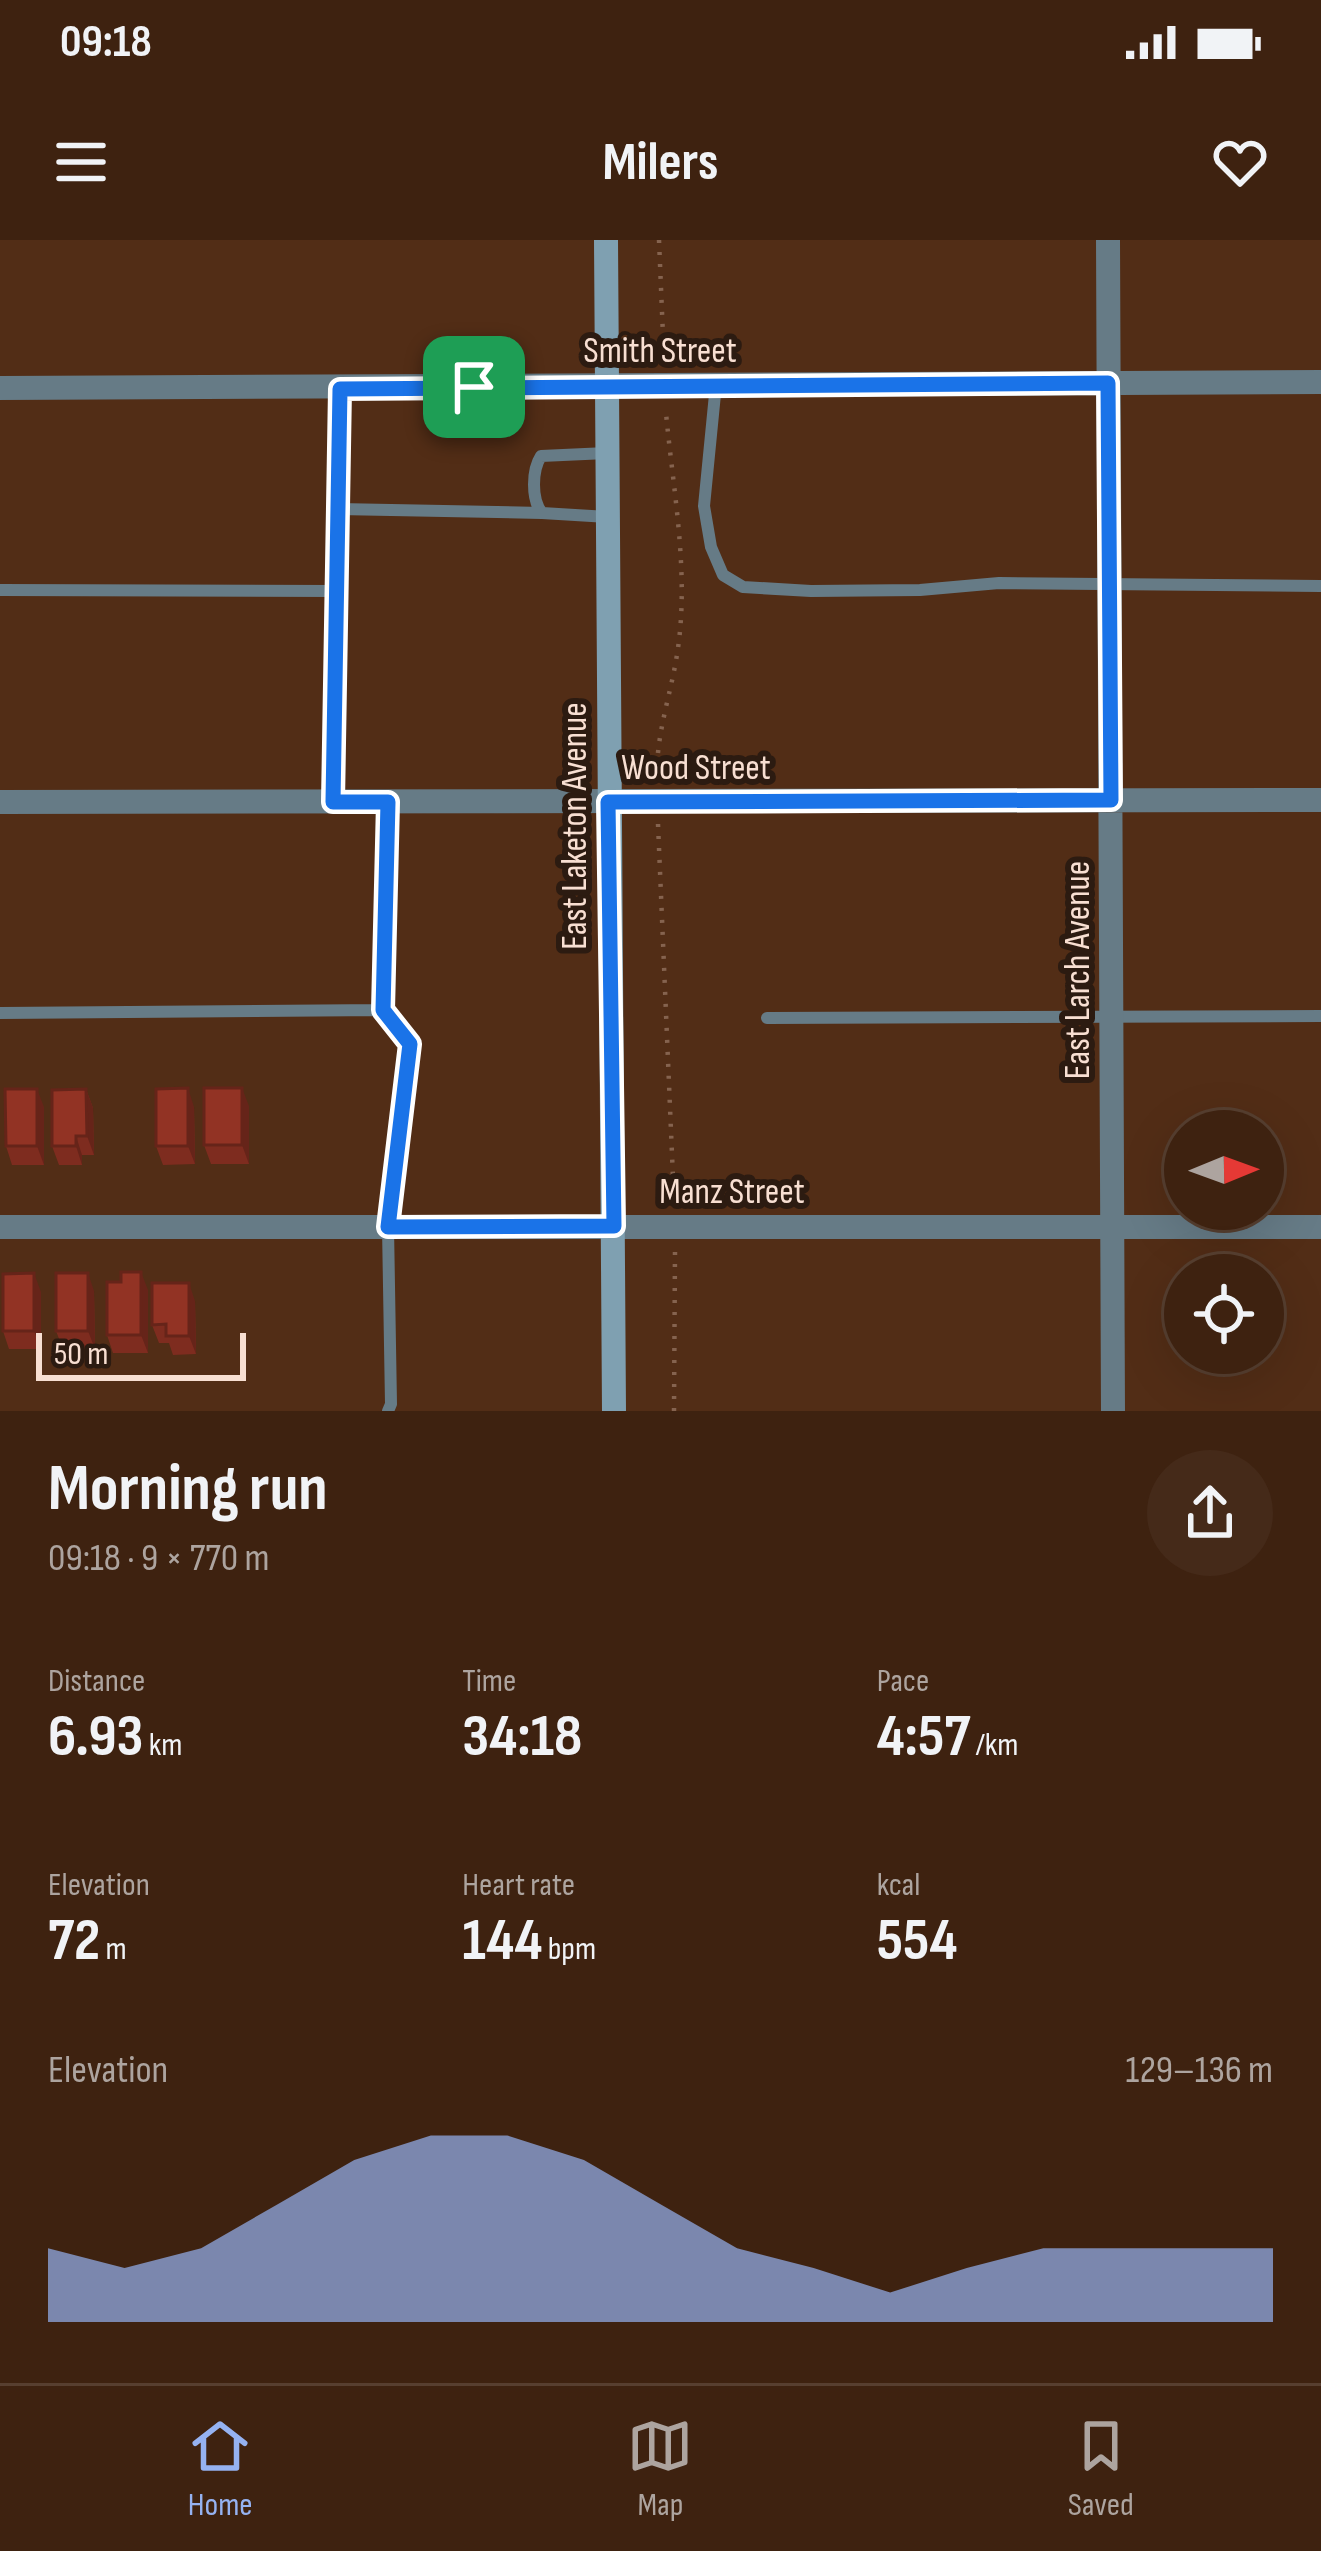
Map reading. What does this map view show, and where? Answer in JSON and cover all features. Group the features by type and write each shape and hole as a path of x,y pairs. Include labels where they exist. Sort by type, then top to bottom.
{"main road":[{"name":"East Laketon Avenue","path":"606,240 614,1411"}],"street":[{"name":"East Larch Avenue","path":"1108,240 1113,1411"},
{"name":"Smith Street","path":"0,388 1321,382"},
{"name":"Wood Street","path":"0,802 1321,800"},
{"name":"Manz Street","path":"0,1227 1321,1227"}],"lane":[{"path":"716,384 704,506 710,547 723,575 742,587 811,591 999,584 1321,586"},
{"path":"333,802 340,389"},
{"path":"542,513 536,505 535,485 541,456 608,453"},
{"path":"338,509 608,517"},
{"path":"0,590 337,591"},
{"path":"388,802 383,1010 410,1044 388,1227 388,1411"},
{"path":"0,1013 383,1010"},
{"path":"767,1018 1321,1016"}],"building":[{"path":"188,1088 188,1146 156,1146 156,1089"},
{"path":"204,1088 242,1088 242,1145 204,1145"},
{"path":"5,1089 37,1089 37,1146 6,1146"},
{"path":"86,1089 87,1136 76,1136 76,1146 52,1146 52,1090"},
{"path":"121,1272 141,1272 141,1335 107,1335 107,1282 121,1282"},
{"path":"34,1273 34,1331 3,1331 3,1274"},
{"path":"56,1273 88,1273 88,1331 56,1331"},
{"path":"152,1283 189,1283 189,1336 166,1336 166,1324 152,1325"}],"route":[{"path":"1108,383 1111,800 608,802 614,1226 388,1227 410,1044 383,1010 388,802 333,802 340,389 474,387 1108,383"}]}
